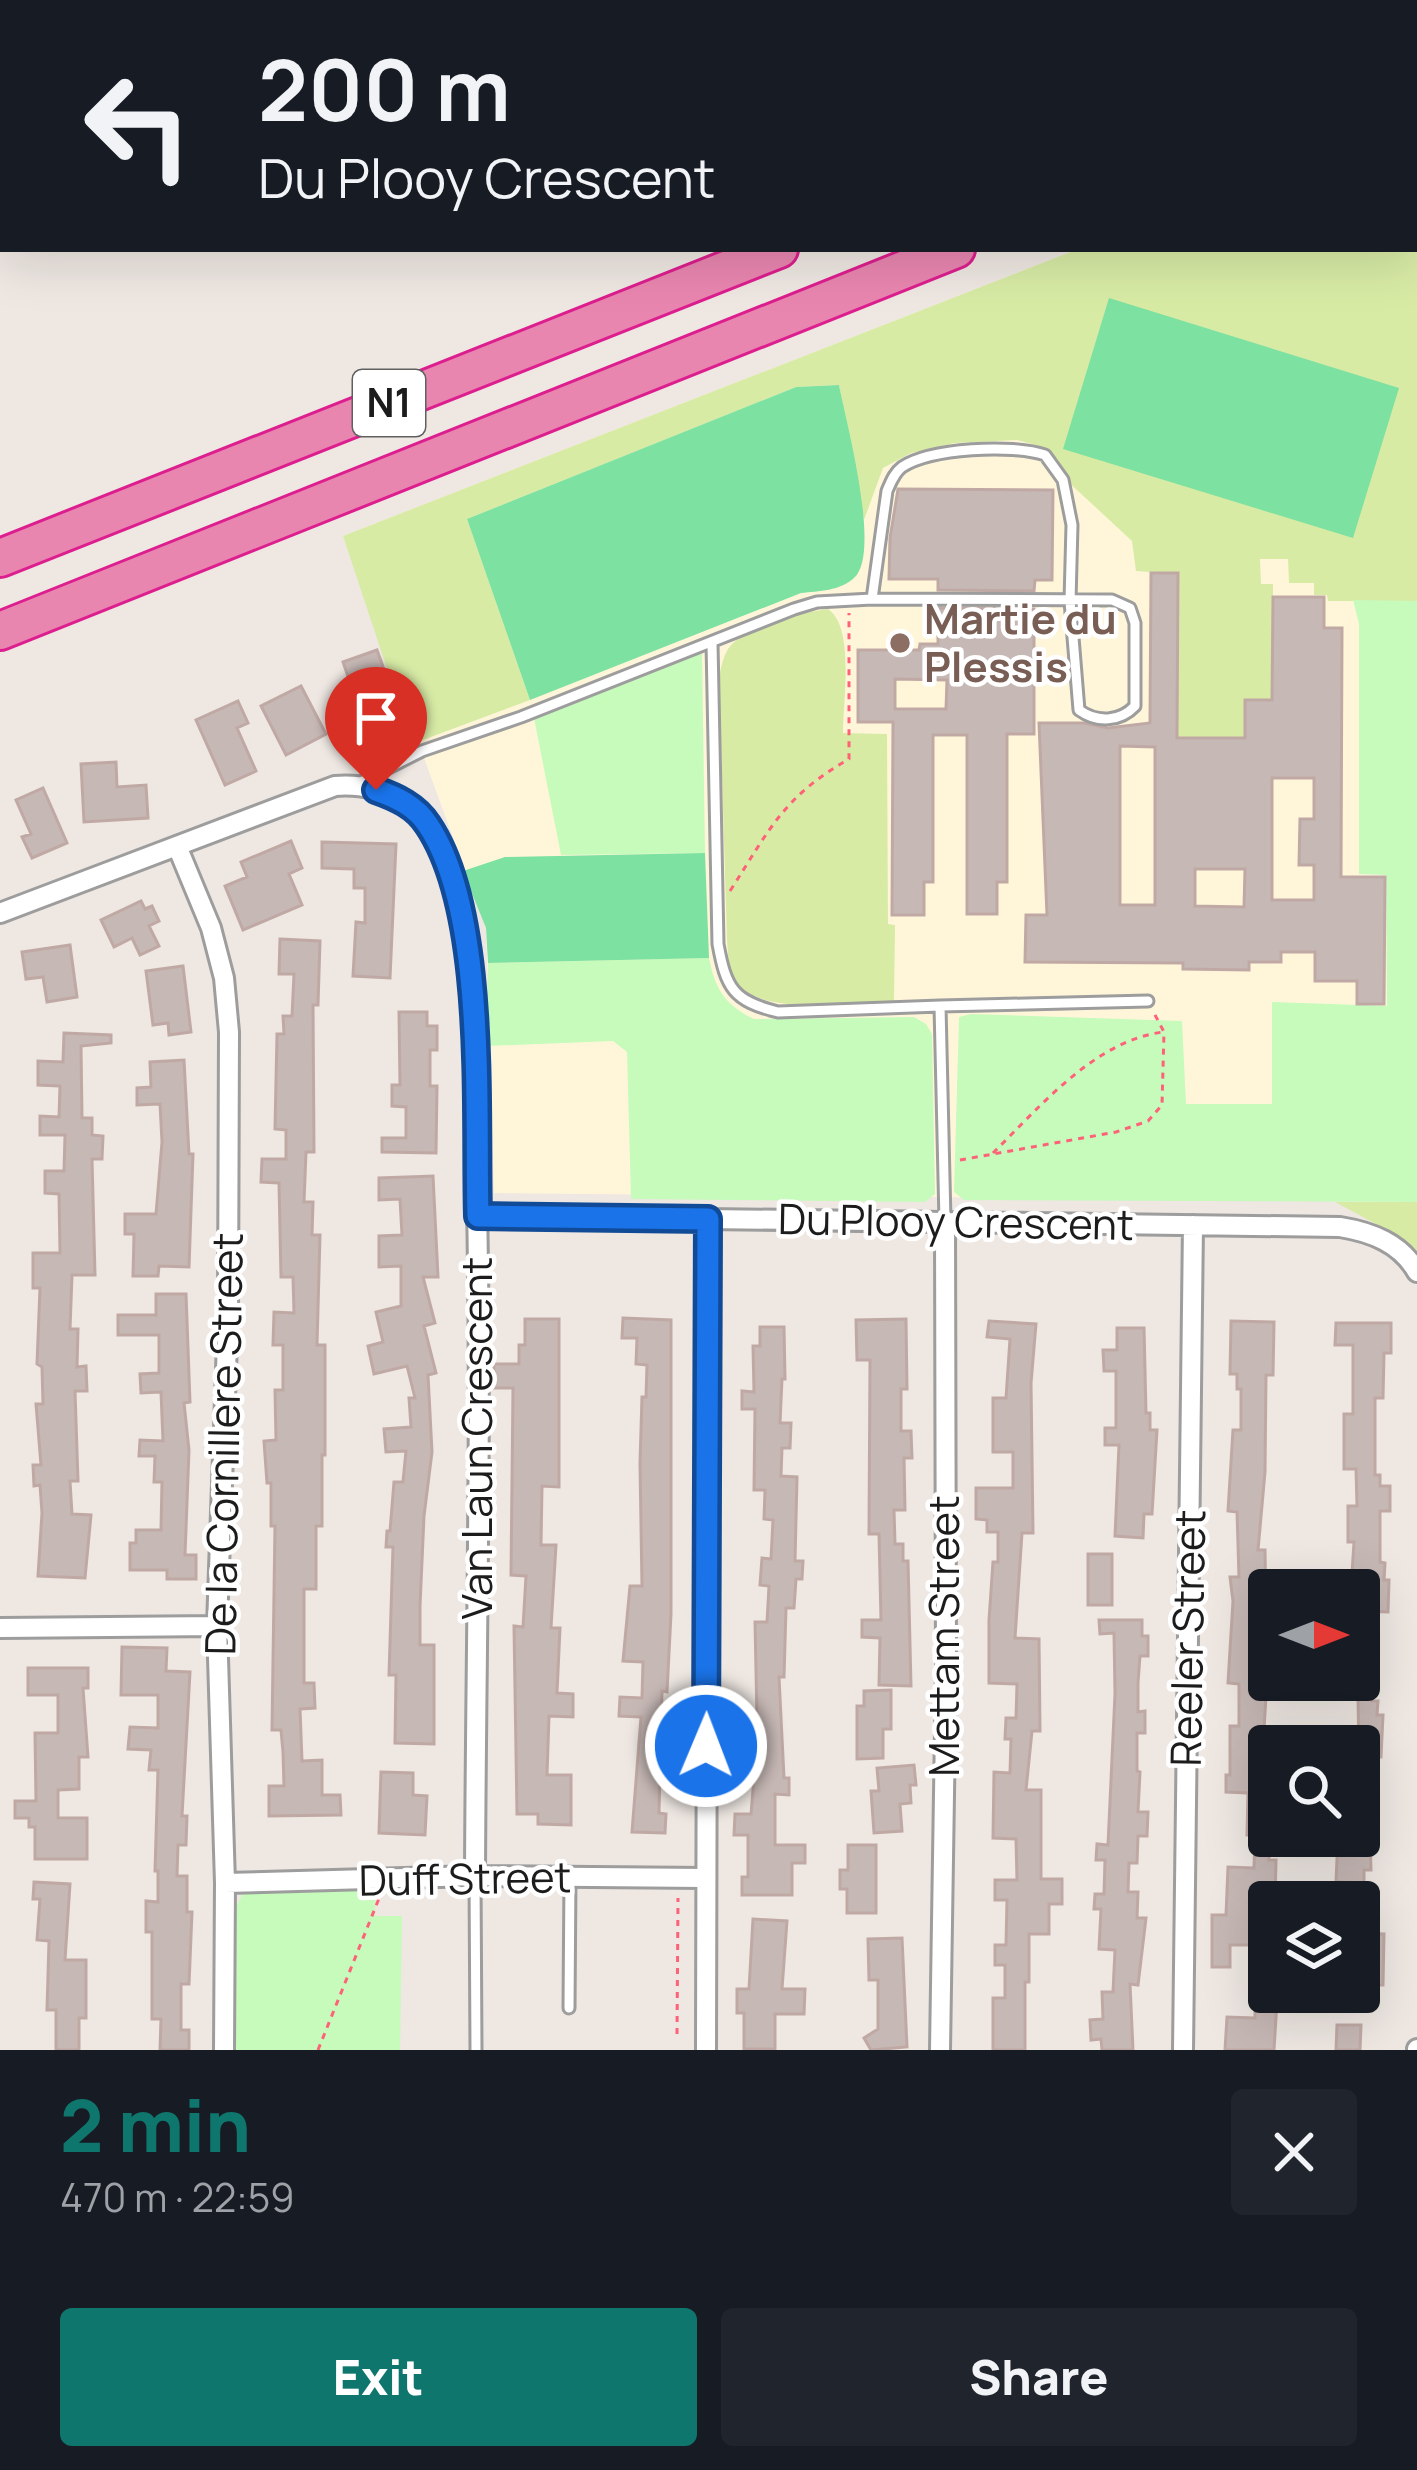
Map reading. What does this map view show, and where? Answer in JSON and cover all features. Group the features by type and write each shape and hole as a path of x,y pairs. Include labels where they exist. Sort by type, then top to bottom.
{"highway":[{"name":"N1","path":"0,558 770,252"},
{"name":"N1","path":"0,631 948,252"}],"street":[{"path":"0,913 317,790 356,784"},
{"name":"Van Laun Crescent","path":"356,784 399,798 426,821 458,894 471,972 478,1216 475,1876"},
{"name":"De la Cornillere Street","path":"177,847 211,928 224,978 229,1032 228,1313 217,1626 226,1883 224,2050"},
{"name":"Du Plooy Crescent","path":"478,1216 1367,1231 1397,1248 1417,1272"},
{"path":"706,2050 708,1219"},
{"name":"Mettam Street","path":"940,2050 946,1666 945,1221"},
{"name":"Reeler Street","path":"1183,2050 1193,1225"},
{"path":"0,1628 217,1626"},
{"name":"Duff Street","path":"226,1883 475,1876 705,1878"}],"lane":[{"path":"356,784 422,751 794,609 849,599 1070,601 1112,600 1130,608 1135,622 1135,706 1126,716 1089,717 1079,710 1070,601 1072,525 1063,480 1045,455 1010,450 943,453 904,466 894,475 883,507 872,599"},
{"path":"712,643 717,912 724,977 736,995 752,1006 778,1012 1148,1001"},
{"path":"940,1006 945,1221"},
{"path":"475,1876 476,2050"},
{"path":"569,2008 570,1876"}],"path":[{"path":"717,912 784,806 810,781 848,758 849,599"},
{"path":"946,1162 1116,1132 1148,1121 1162,1105 1164,1032 1148,1001"},
{"path":"992,1154 1068,1080 1139,1035 1164,1032"},
{"path":"677,2034 678,1877"},
{"path":"318,2050 384,1888 400,1880"}],"shaded area":[{"name":"Martie du Plessis","path":"1070,252 1417,252 1417,1202 494,1193 486,928 343,536"}],"green space":[{"path":"1070,252 1417,252 1417,601 1328,601 1327,595 1314,595 1314,583 1289,583 1288,559 1260,559 1261,584 1273,584 1272,700 1245,700 1245,738 1177,738 1178,574 1136,571 1132,541 1065,479 1057,459 1039,446 1017,440 955,443 911,453 883,468 864,520 839,385 796,387 467,519 530,700 412,744 343,536"},
{"path":"1109,298 1399,388 1353,538 1063,449"},
{"path":"839,385 863,516 862,564 854,578 836,588 801,593 530,700 467,519 796,387"},
{"path":"1353,600 1417,601 1417,1202 964,1200 954,1192 959,1017 1182,1021 1186,1104 1272,1104 1272,1002 1387,1006 1386,875 1359,874 1359,624"},
{"path":"828,609 842,631 845,648 843,733 887,734 888,924 895,925 894,1001 806,1005 761,999 744,990 729,964 722,663 736,641 759,627"},
{"path":"702,650 705,853 561,855 534,718"},
{"path":"705,853 709,958 488,963 486,928 463,871 505,857"},
{"path":"709,958 723,995 754,1019 914,1017 926,1024 932,1034 935,1194 925,1202 631,1199 627,1052 613,1041 486,1046 488,963"},
{"path":"1335,1202 1417,1202 1417,1260 1402,1238"},
{"path":"376,1884 375,1916 402,1916 400,2050 232,2050 233,1913 244,1891"}],"building":[{"path":"898,489 1053,490 1052,580 1035,580 1034,591 938,590 938,579 889,579"},
{"path":"1151,573 1178,573 1177,738 1245,738 1245,700 1272,700 1273,597 1324,597 1324,628 1342,628 1341,877 1385,877 1384,1004 1357,1004 1357,981 1315,981 1315,952 1281,952 1281,962 1249,962 1249,970 1183,969 1183,963 1025,962 1026,915 1047,915 1039,723 1108,728 1150,723","holes":["1120,746 1155,747 1155,905 1120,905","1272,778 1314,778 1314,819 1300,819 1299,865 1314,865 1314,900 1272,900","1195,869 1245,869 1244,907 1195,906"]},
{"path":"938,608 1034,609 1034,734 1007,734 1007,882 997,882 997,914 967,914 967,735 933,735 933,882 924,882 924,915 892,915 893,722 858,722 858,650 919,650 920,644 938,644","holes":["895,679 947,680 946,709 895,709"]},
{"path":"377,650 400,713 374,722 380,738 354,748 337,701 354,694 343,662"},
{"path":"301,686 326,734 286,755 261,706"},
{"path":"238,701 248,723 237,728 256,771 225,785 196,720"},
{"path":"116,762 117,787 146,785 148,818 84,822 81,764"},
{"path":"43,788 67,843 32,858 22,837 31,834 16,800"},
{"path":"291,841 302,868 289,874 302,905 243,930 225,886 247,877 241,862"},
{"path":"322,842 396,844 390,978 353,976 356,922 365,923 365,888 354,888 354,869 322,868"},
{"path":"141,901 145,909 152,906 159,921 149,926 159,946 140,955 132,938 114,947 101,920"},
{"path":"280,939 320,941 318,1005 313,1005 314,1152 306,1152 304,1202 313,1202 312,1235 320,1235 317,1345 325,1345 325,1455 322,1526 316,1526 316,1589 304,1589 304,1683 314,1683 315,1708 300,1709 302,1761 322,1760 322,1795 340,1795 341,1815 269,1816 269,1786 284,1786 281,1730 272,1730 275,1526 271,1526 264,1441 276,1440 275,1390 283,1390 283,1345 273,1345 274,1312 294,1313 293,1277 281,1277 279,1183 261,1182 262,1159 286,1159 286,1130 275,1129 277,1034 284,1034 283,1016 292,1016 294,974 279,974"},
{"path":"70,945 77,997 47,1002 43,977 26,979 22,952"},
{"path":"183,966 191,1032 169,1035 168,1023 153,1025 146,971"},
{"path":"399,1012 427,1012 427,1026 437,1026 437,1050 430,1050 430,1086 437,1086 436,1153 382,1152 382,1138 406,1138 406,1107 392,1106 392,1085 400,1085"},
{"path":"64,1033 111,1035 111,1043 81,1046 82,1118 92,1118 92,1135 103,1136 102,1159 92,1159 95,1275 72,1275 70,1329 78,1329 77,1367 86,1366 87,1391 75,1391 78,1481 70,1481 72,1514 91,1515 85,1578 38,1576 42,1513 33,1465 41,1465 36,1404 43,1404 42,1367 37,1364 40,1288 33,1288 33,1253 60,1253 59,1194 45,1193 45,1171 64,1171 65,1135 40,1135 40,1116 59,1117 60,1086 38,1085 38,1061 63,1062"},
{"path":"184,1060 189,1154 193,1154 189,1267 159,1266 158,1276 133,1276 134,1234 125,1234 125,1214 156,1214 162,1142 160,1104 137,1105 137,1088 151,1087 150,1062"},
{"path":"433,1176 438,1277 423,1277 435,1323 424,1326 436,1373 428,1375 432,1452 424,1516 420,1645 434,1645 434,1744 395,1743 396,1675 389,1675 393,1547 386,1547 394,1482 403,1482 406,1451 386,1452 384,1429 411,1427 409,1398 415,1398 407,1366 374,1374 368,1346 383,1342 376,1312 401,1306 401,1266 379,1267 379,1236 402,1235 400,1199 379,1200 379,1178"},
{"path":"156,1294 186,1294 190,1402 184,1403 189,1450 185,1555 196,1555 196,1579 167,1579 167,1570 130,1570 130,1543 136,1543 136,1530 161,1530 162,1482 154,1482 155,1456 139,1456 140,1440 163,1441 161,1392 141,1393 140,1374 159,1373 159,1335 118,1335 118,1315 156,1315"},
{"path":"623,1318 671,1320 671,1614 667,1692 662,1691 659,1813 666,1814 665,1833 632,1832 641,1717 619,1716 620,1697 642,1698 643,1662 623,1661 630,1586 642,1586 640,1463 647,1365 636,1364 637,1338 622,1338"},
{"path":"525,1319 559,1319 559,1487 542,1486 541,1545 556,1545 551,1628 560,1628 557,1693 573,1694 573,1717 549,1716 547,1775 571,1775 571,1825 538,1824 538,1814 517,1814 514,1626 523,1627 526,1576 511,1575 513,1388 494,1388 494,1364 519,1364"},
{"path":"906,1319 907,1389 901,1389 901,1431 911,1431 912,1458 904,1458 905,1510 894,1510 895,1544 903,1544 903,1561 908,1561 911,1686 879,1685 880,1638 862,1637 862,1620 881,1620 879,1534 869,1534 870,1360 857,1360 856,1320"},
{"path":"989,1321 1036,1324 1031,1383 1033,1533 1022,1533 1015,1638 1039,1639 1040,1731 1032,1731 1026,1790 1041,1790 1041,1879 1062,1879 1062,1904 1049,1904 1049,1934 1029,1934 1025,2050 993,2050 993,1998 1005,1998 1005,1965 995,1965 995,1945 1006,1945 1007,1900 995,1900 995,1880 1017,1880 1016,1839 993,1838 994,1772 1010,1773 1006,1718 1016,1718 1017,1684 989,1683 989,1620 998,1532 987,1532 987,1520 976,1519 976,1488 1013,1488 1013,1452 993,1452 993,1398 1006,1398 1010,1339 987,1337"},
{"path":"1231,1321 1274,1322 1273,1375 1266,1375 1258,1550 1265,1550 1265,1569 1248,1569 1248,1701 1266,1701 1264,1725 1248,1725 1248,1793 1226,1792 1230,1726 1239,1726 1239,1684 1228,1683 1230,1577 1239,1577 1237,1512 1228,1511 1233,1430 1241,1430 1241,1389 1237,1389 1237,1374 1230,1374"},
{"path":"1336,1323 1391,1323 1391,1353 1384,1353 1383,1398 1375,1398 1375,1475 1380,1475 1380,1486 1390,1486 1390,1511 1380,1511 1380,1562 1385,1563 1384,1580 1389,1580 1388,1612 1380,1612 1380,1569 1352,1569 1348,1506 1357,1506 1356,1469 1344,1469 1344,1414 1353,1414 1353,1345 1335,1345"},
{"path":"760,1327 784,1327 780,1423 791,1423 790,1448 782,1448 781,1476 797,1477 795,1561 803,1561 794,1608 786,1608 784,1677 779,1677 789,1795 775,1794 775,1845 805,1845 805,1863 792,1863 792,1895 742,1895 742,1877 748,1877 748,1835 734,1835 735,1814 751,1814 752,1719 757,1719 755,1622 767,1622 769,1586 760,1585 762,1558 771,1559 773,1520 764,1519 765,1490 754,1490 755,1409 742,1409 742,1391 754,1392 753,1346 760,1346"},
{"path":"1117,1328 1144,1328 1146,1413 1150,1413 1150,1430 1157,1430 1152,1514 1144,1514 1143,1538 1115,1536 1119,1445 1105,1445 1105,1428 1116,1428 1116,1371 1104,1371 1103,1350 1117,1350"},
{"path":"1088,1554 1112,1554 1112,1605 1088,1605"},
{"path":"1099,1620 1142,1620 1142,1636 1148,1636 1148,1656 1140,1656 1138,1683 1138,1712 1145,1711 1145,1733 1137,1733 1138,1812 1148,1812 1147,1836 1138,1836 1137,1863 1129,1863 1128,1892 1138,1892 1137,1918 1146,1918 1138,1985 1130,1984 1133,2050 1102,2050 1101,2039 1091,2040 1090,2020 1103,2019 1102,1992 1113,1992 1115,1950 1099,1949 1101,1909 1094,1909 1095,1894 1104,1894 1105,1860 1096,1860 1097,1844 1108,1845 1115,1694 1114,1633 1100,1634"},
{"path":"122,1647 167,1648 166,1671 190,1672 182,1816 187,1816 186,1845 178,1845 177,1876 187,1876 187,1912 192,1912 189,1984 181,1984 181,2030 189,2030 189,2050 160,2050 161,2019 152,2019 152,1932 146,1932 146,1901 158,1902 158,1770 149,1770 151,1750 128,1749 130,1727 158,1728 158,1695 121,1695"},
{"path":"28,1668 88,1668 88,1688 83,1688 88,1757 79,1757 79,1789 58,1790 58,1818 87,1818 87,1859 35,1859 35,1827 29,1827 29,1818 15,1818 15,1801 36,1801 35,1733 58,1733 58,1695 28,1695"},
{"path":"891,1690 891,1729 883,1729 883,1758 857,1759 857,1706 864,1706 864,1691"},
{"path":"1358,1701 1378,1701 1377,1715 1383,1715 1381,1757 1380,1725 1358,1725"},
{"path":"914,1765 911,1803 900,1804 902,1831 874,1833 871,1791 879,1791 877,1768"},
{"path":"381,1772 413,1773 413,1795 427,1796 425,1835 379,1833"},
{"path":"848,1845 876,1845 876,1913 847,1913 847,1889 840,1889 840,1870 848,1870"},
{"path":"1254,1857 1276,1860 1276,1881 1248,1881 1248,1945 1230,1945 1230,1967 1212,1967 1212,1915 1226,1915 1228,1867 1254,1868"},
{"path":"1337,1857 1371,1857 1371,1870 1364,1870 1364,1881 1336,1881"},
{"path":"34,1882 70,1884 65,1960 86,1960 86,2018 79,2018 79,2050 56,2050 56,2010 47,2010 49,1941 37,1940 40,1899 33,1899"},
{"path":"753,1919 787,1921 782,1989 805,1989 804,2014 775,2014 775,2049 744,2049 744,2013 737,2013 737,1989 749,1989"},
{"path":"1380,1934 1384,1934 1380,1985"},
{"path":"902,1938 907,2047 871,2050 864,2038 878,2029 878,1980 869,1980 868,1939"},
{"path":"1255,2013 1276,2013 1274,2050 1225,2050 1227,2017 1255,2018"},
{"path":"1337,2025 1361,2025 1360,2050 1336,2050"}],"place":[{"name":"Martie du Plessis","path":"900,643"}],"route":[{"path":"376,790 399,798 426,821 458,894 471,972 478,1216 708,1219 706,1746"}]}
